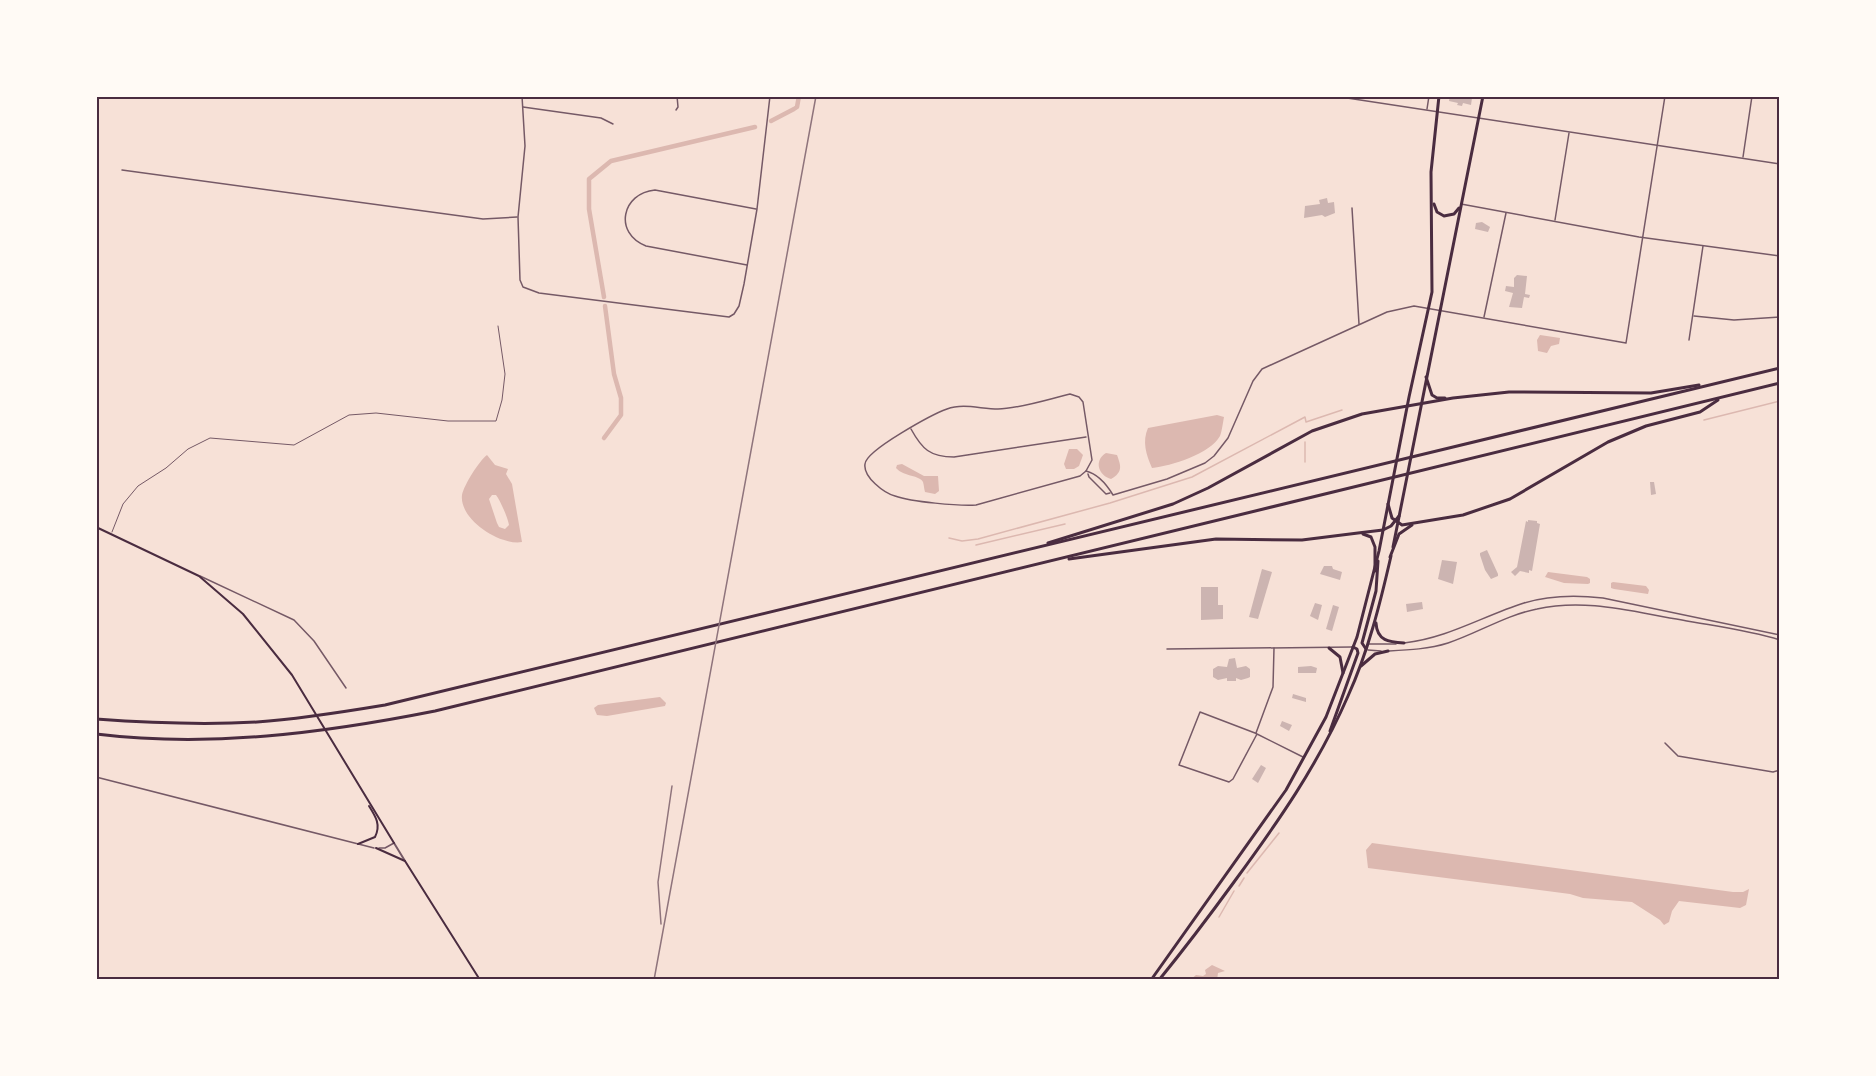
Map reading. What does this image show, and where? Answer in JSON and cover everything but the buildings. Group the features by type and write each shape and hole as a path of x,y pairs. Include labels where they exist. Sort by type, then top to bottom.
{"main road":[{"path":"1151,980 1274,808 1326,717 1353,647 1379,551 1432,292 1431,172 1440,96"},
{"path":"1159,980 1196,934 1297,795 1328,740 1366,649 1377,616 1399,516 1483,96"},
{"path":"1432,194 1435,209 1441,215 1454,214 1460,204"},
{"path":"96,718 141,722 257,722 313,717 415,699 1780,368"},
{"path":"1426,377 1432,395 1437,398 1535,391 1651,393 1722,382"},
{"path":"96,734 207,739 270,736 320,731 435,711 1780,383"},
{"path":"1029,550 1173,504 1208,488 1312,431 1338,421 1385,409 1453,398"},
{"path":"1388,504 1391,514 1402,525 1463,515 1510,499 1608,442 1646,426 1701,412 1720,398"},
{"path":"1056,560 1216,539 1302,540 1383,530 1397,522"},
{"path":"1390,557 1399,534 1406,527 1418,523"},
{"path":"96,527 199,576 243,614 280,659 308,700 394,843"},
{"path":"1358,533 1371,537 1374,541 1374,571"},
{"path":"1366,649 1362,645 1376,591 1379,551"},
{"path":"1377,616 1376,627 1382,639 1404,643"},
{"path":"1328,740 1358,653 1353,647"},
{"path":"1329,648 1340,657 1343,675"},
{"path":"1359,667 1372,656 1388,651"},
{"path":"358,844 375,837 378,830 379,824 366,797"},
{"path":"376,848 405,861 480,980"}],"street":[{"path":"522,96 525,146 518,217 520,280 523,287 538,293 729,317 740,306 757,209 770,96"},
{"path":"676,110 677,96"},
{"path":"1334,96 1780,164"},
{"path":"1427,110 1429,96"},
{"path":"1110,493 1106,484 1093,472 1087,472 1080,476 976,505 962,506 895,497 868,477 865,463 868,457 910,428 947,409 957,406 1000,409 1070,394 1079,396 1083,402 1092,460 1087,472 1089,477 1106,494 1113,495 1205,463 1222,448 1253,381 1262,369 1402,308 1414,306 1626,342 1665,96"},
{"path":"1743,158 1752,96"},
{"path":"523,107 608,119 613,124"},
{"path":"1555,221 1569,132"},
{"path":"122,170 483,219 518,217"},
{"path":"747,265 637,243 625,226 625,216 629,205 636,197 646,191 655,190 757,209"},
{"path":"1460,204 1643,237 1780,256"},
{"path":"1352,208 1359,325"},
{"path":"1484,318 1506,212"},
{"path":"1689,340 1703,245"},
{"path":"1693,315 1734,320 1780,317"},
{"path":"910,428 919,444 940,457 954,457 1087,437"},
{"path":"1102,489 1106,484"},
{"path":"199,576 294,620 314,641 346,688"},
{"path":"1167,649 1329,648 1404,643 1445,635 1523,603 1560,596 1603,598 1780,635"},
{"path":"1353,647 1388,651 1419,649 1447,643 1534,609 1558,605 1593,604 1780,640"},
{"path":"1274,648 1274,687 1256,734 1233,779 1229,782 1179,765 1200,712 1256,734 1304,758"},
{"path":"1665,743 1677,756 1773,772 1780,770"},
{"path":"96,777 376,848 385,848 394,843 405,861"}],"lane":[{"path":"111,533 123,504 138,486 166,468 188,449 210,438 294,445 349,415 376,413 448,421 496,421 506,374 498,326"}],"shaded area":[{"path":"1540,335 1560,338 1559,344 1551,346 1547,353 1538,351 1537,340"},
{"path":"1217,415 1224,417 1221,434 1208,448 1179,462 1152,468 1145,438 1148,428"},
{"path":"1069,449 1077,449 1083,455 1079,466 1074,469 1066,469 1064,464"},
{"path":"1106,453 1117,455 1119,462 1119,471 1111,479 1103,475 1099,468 1100,460"},
{"path":"487,455 495,465 508,469 506,474 512,484 522,542 503,540 493,535 474,522 467,513 462,495","holes":["492,495 496,495 509,525 505,529 499,527 489,499"]},
{"path":"902,464 924,476 938,476 939,491 935,494 925,492 923,482 919,478 896,468 897,465"},
{"path":"1548,572 1587,577 1590,583 1564,583 1545,577"},
{"path":"1613,582 1646,586 1649,590 1648,594 1611,588"},
{"path":"660,697 666,703 665,706 607,716 597,715 594,708 598,705"},
{"path":"1372,843 1733,892 1743,892 1749,889 1746,905 1740,908 1679,901 1672,911 1669,922 1664,925 1632,902 1583,898 1570,894 1368,868 1366,850"},
{"path":"1212,965 1225,971 1218,973 1217,980 1206,977 1205,980 1190,980 1196,975 1206,974 1205,970"}],"waterway":[{"path":"771,121 797,107 799,96"},
{"path":"604,297 589,209 589,179 611,161 755,127"},
{"path":"604,438 621,415 621,398 614,374 605,306"},
{"path":"1704,420 1780,401"},
{"path":"949,538 962,541 978,539 1110,503 1192,477 1305,417 1306,422 1342,410"},
{"path":"1305,442 1305,462"},
{"path":"976,545 1065,524"},
{"path":"1247,873 1279,833"},
{"path":"1239,886 1244,878"},
{"path":"1219,917 1234,891"}],"railway":[{"path":"654,980 816,96"},
{"path":"661,924 658,882 672,786"}]}
